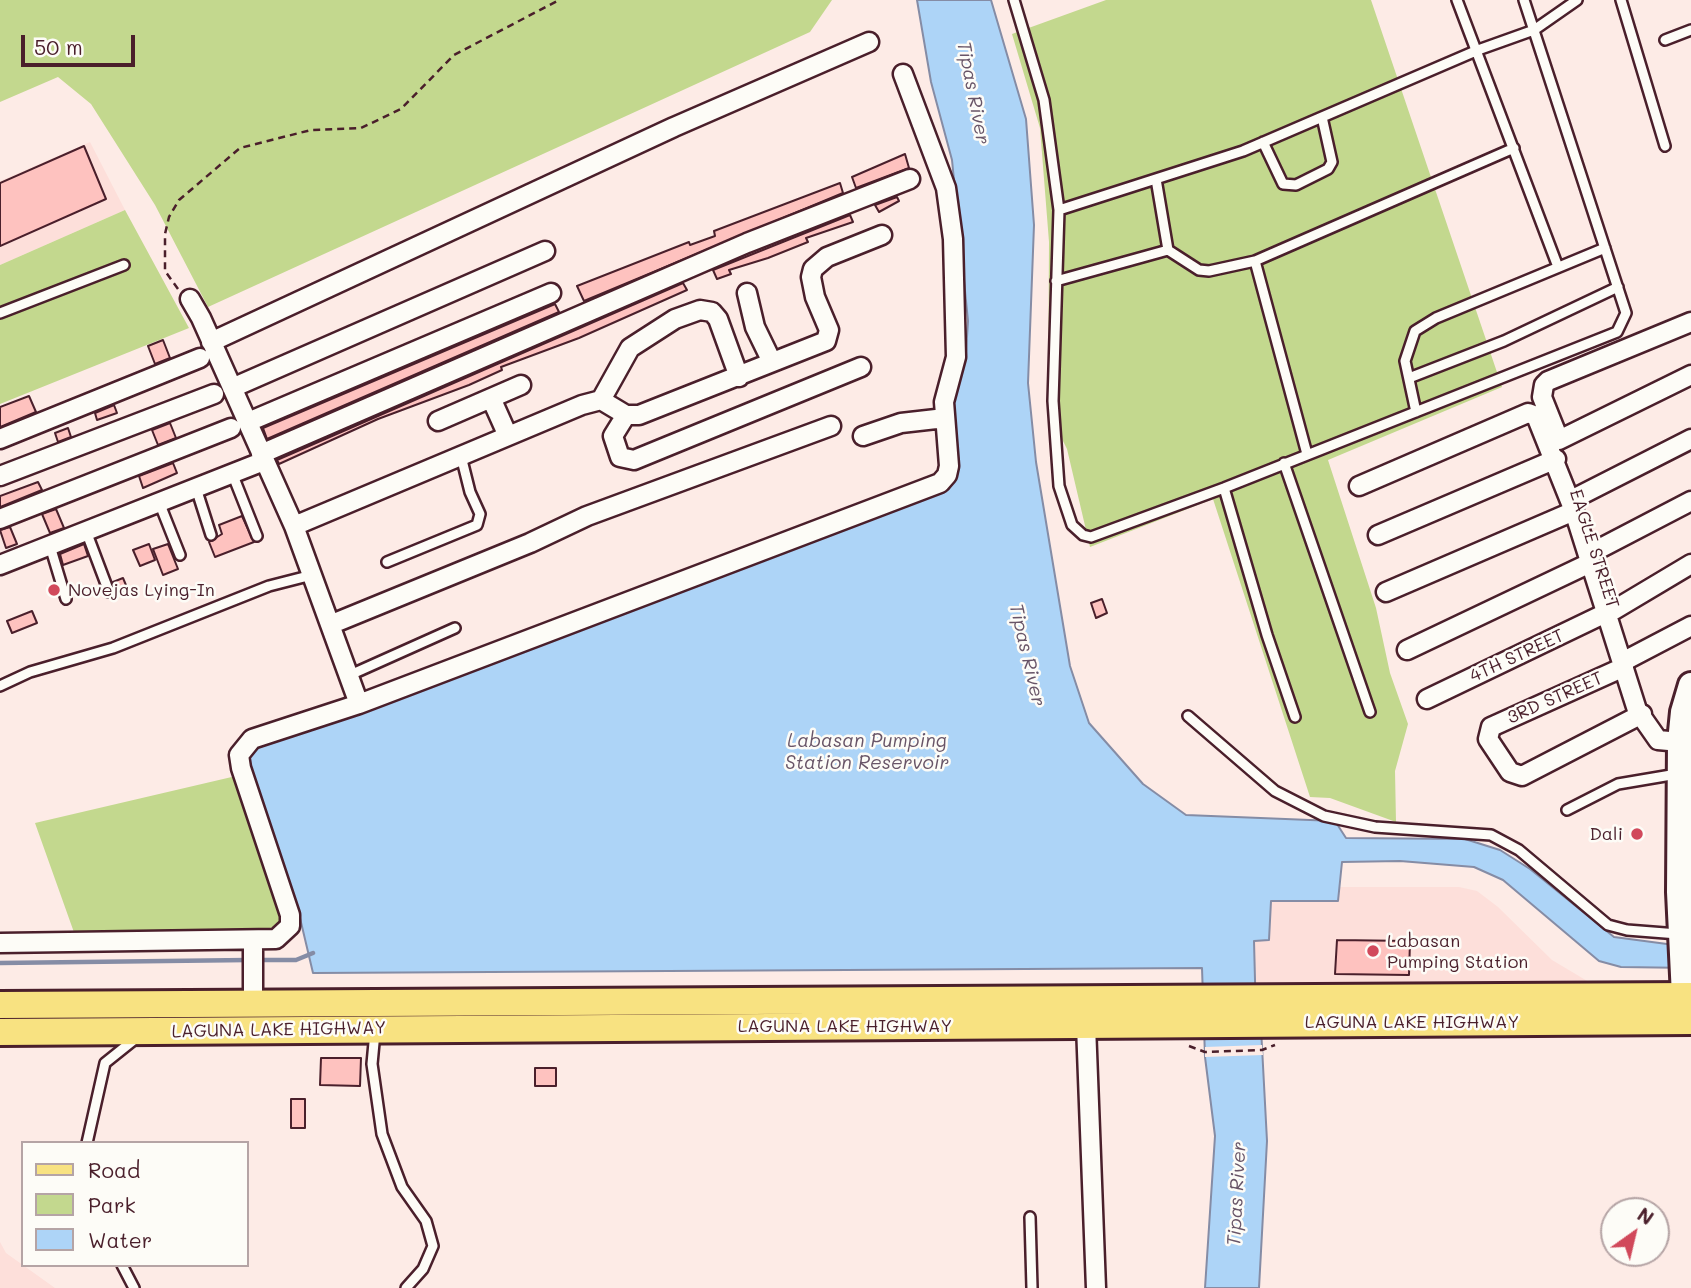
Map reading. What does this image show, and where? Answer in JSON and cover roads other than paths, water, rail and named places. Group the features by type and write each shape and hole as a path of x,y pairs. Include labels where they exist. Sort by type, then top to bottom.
{"main road":[{"name":"LAGUNA LAKE HIGHWAY","path":"0,1005 253,998 550,1015 1196,1025 1689,1004"},
{"name":"LAGUNA LAKE HIGHWAY","path":"0,1032 267,1033 550,1015 1197,998 1689,1004"}],"street":[{"path":"211,342 674,127 869,42"},
{"path":"0,943 253,948 283,935 290,926 290,915 239,755 244,746 253,739 359,704 931,489 947,475 944,402 957,343 950,202 903,74"},
{"path":"0,565 232,473 747,243 910,179"},
{"path":"601,400 626,415 639,415 826,341 828,335 811,277 817,263 881,235"},
{"path":"232,388 545,251"},
{"path":"0,519 239,425 551,293"},
{"path":"747,293 755,327 772,362"},
{"path":"190,299 232,388 239,425 263,458 294,526 314,574 359,704"},
{"path":"294,526 601,400 630,348 675,320 700,310 712,312 718,319 739,377"},
{"name":"EAGLE STREET","path":"1680,742 1658,740 1642,714 1576,504 1559,440 1542,397 1544,385 1691,322"},
{"path":"0,439 200,358"},
{"path":"626,415 613,436 620,457 634,460 861,367"},
{"path":"1559,440 1691,375"},
{"path":"438,421 521,384"},
{"path":"0,476 214,394"},
{"path":"491,398 508,436"},
{"name":"EAGLE STREET","path":"1359,486 1528,413 1533,414 1576,504"},
{"path":"863,436 901,423 945,418"},
{"path":"332,624 530,543 587,516 831,426"},
{"path":"1386,592 1576,504 1691,439"},
{"path":"1378,535 1556,459"},
{"path":"1407,650 1593,557 1691,501"},
{"name":"4TH STREET","path":"1427,699 1611,611 1691,564"},
{"name":"3RD STREET","path":"1642,714 1522,776 1510,772 1488,739 1488,731 1626,663 1691,626"},
{"path":"1689,1004 1684,969 1686,937 1679,892 1680,742 1683,712 1691,685"},
{"path":"253,948 253,998"},
{"path":"1086,1025 1096,1288"}],"lane":[{"path":"1014,0 1044,100 1059,210 1052,401 1059,486 1076,530 1091,537 1224,488 1617,332 1626,313 1524,0"},
{"path":"1457,0 1558,267"},
{"path":"1059,210 1263,142 1478,50 1534,30 1577,0"},
{"path":"1621,0 1665,146"},
{"path":"1665,40 1691,30"},
{"path":"1263,142 1283,184 1296,185 1328,169 1332,162 1322,117"},
{"path":"1156,179 1168,250 1188,265 1209,271 1255,261 1514,148"},
{"path":"1416,412 1405,361 1415,331 1436,318 1605,248"},
{"path":"1056,281 1168,250"},
{"path":"1255,261 1307,454"},
{"path":"0,313 124,265"},
{"path":"1409,378 1504,341 1618,287"},
{"path":"387,562 477,525 480,514 470,492 461,456"},
{"path":"1284,463 1370,712"},
{"path":"232,473 257,537"},
{"path":"196,488 211,535"},
{"path":"1224,488 1267,635 1295,717"},
{"path":"159,502 180,555"},
{"path":"86,531 109,592"},
{"path":"50,546 66,599"},
{"path":"0,685 30,672 113,648 269,586 314,574"},
{"path":"350,675 455,628"},
{"path":"1188,716 1275,791 1324,817 1375,828 1491,835 1519,850 1608,925 1686,937"},
{"path":"1567,810 1618,784 1680,774"},
{"path":"375,1028 372,1064 382,1134 402,1187 426,1221 433,1246 424,1269 406,1288"},
{"path":"87,1141 106,1063 145,1032"},
{"path":"1030,1217 1032,1288"},
{"path":"123,1267 134,1288"}],"water":[{"name":"Labasan Pumping Station Reservoir","path":"917,0 991,0 1026,119 1034,225 1028,383 1036,462 1070,666 1089,723 1143,784 1186,815 1335,821 1346,838 1465,839 1500,850 1530,869 1614,937 1667,944 1691,944 1691,968 1621,967 1599,961 1503,880 1474,867 1400,861 1342,862 1338,901 1271,901 1269,940 1254,941 1256,1019 1261,1028 1267,1141 1259,1288 1205,1288 1215,1136 1205,1057 1202,968 313,973 300,918 248,768 250,748 949,489 955,477 952,392 966,352 968,321 952,160 931,82"}],"waterway":[{"path":"256,960 296,960 313,953"},
{"path":"0,963 248,960"}],"place":[{"name":"Novejas Lying-In","path":"54,590"},
{"name":"Dali","path":"1637,834"},
{"name":"Labasan Pumping Station","path":"1373,951"}],"water label":[{"name":"Tipas River","path":"973,93"},
{"name":"Tipas River","path":"1027,655"},
{"name":"Tipas River","path":"1237,1194"}]}
